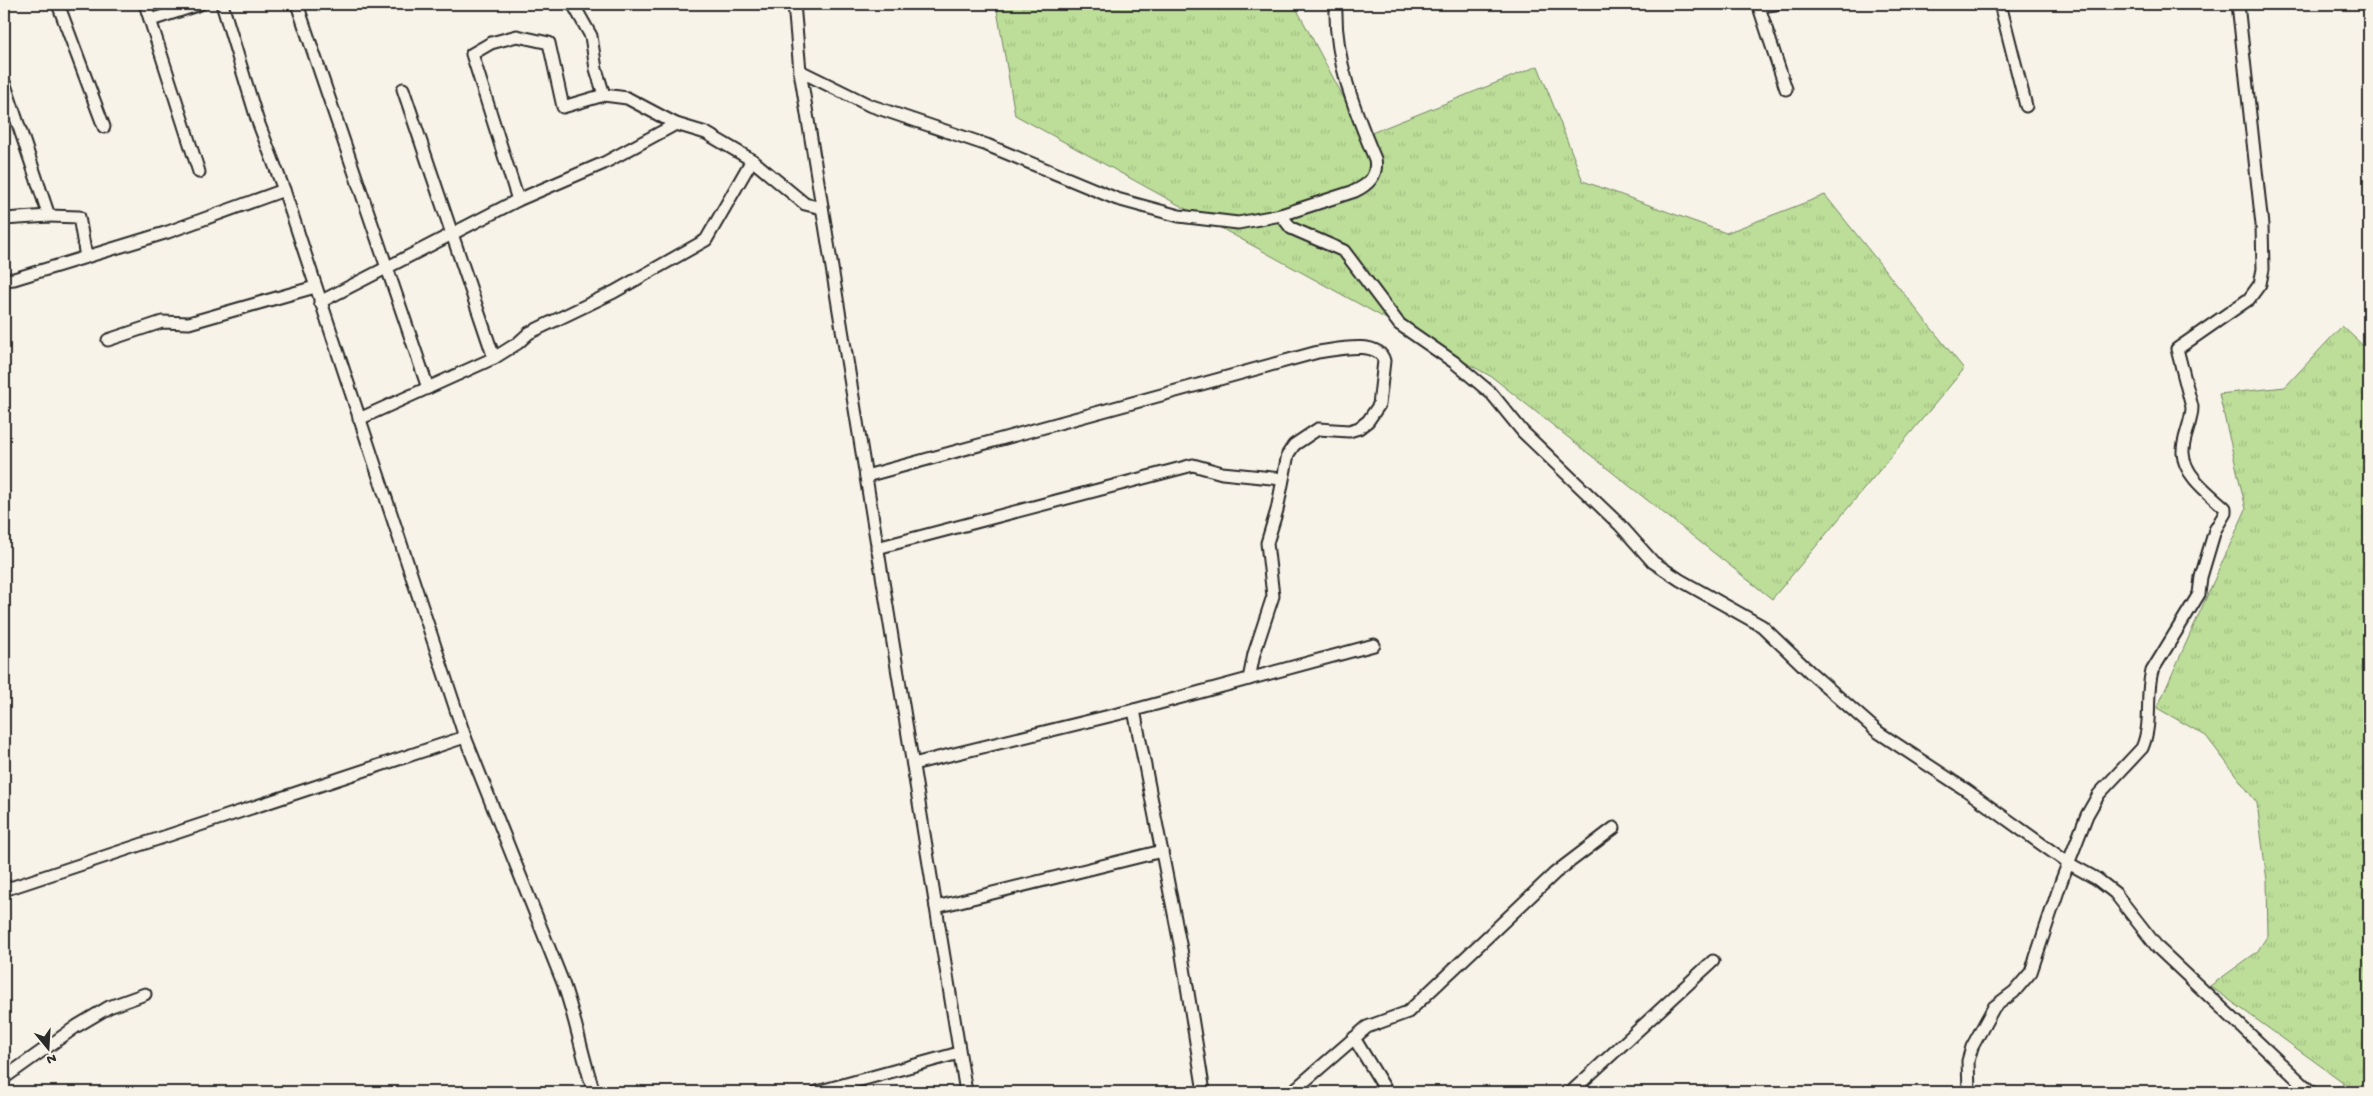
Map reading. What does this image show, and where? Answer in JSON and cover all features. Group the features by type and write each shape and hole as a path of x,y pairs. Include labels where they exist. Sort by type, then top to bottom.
{"street":[{"path":"58,4 104,127"},
{"path":"145,4 199,172"},
{"path":"150,20 200,4"},
{"path":"222,4 257,119 284,190 466,737 563,983 591,1090"},
{"path":"297,4 428,388"},
{"path":"573,4 591,36 596,69 604,95"},
{"path":"794,4 800,71 966,1092"},
{"path":"800,71 870,105 987,145 1117,199 1179,216 1238,223 1281,215 1361,188 1371,180 1377,167 1353,105 1336,40 1336,4"},
{"path":"1776,4 1759,5 1786,89"},
{"path":"2000,4 2026,106"},
{"path":"1969,1092 1968,1061 1972,1047 1994,1007 2014,992 2031,972 2068,863 2087,815 2099,794 2142,748 2146,740 2150,708 2148,685 2152,671 2199,594 2201,577 2215,530 2225,513 2225,508 2197,482 2186,464 2183,453 2192,417 2192,407 2177,349 2250,299 2260,284 2263,269 2262,225 2238,4"},
{"path":"518,200 472,54 491,43 517,36 549,43 563,107 604,95 627,98 676,124 706,133 752,160 805,204 822,208"},
{"path":"4,82 49,216"},
{"path":"403,89 494,358"},
{"path":"320,302 518,200 604,163 676,124"},
{"path":"359,419 494,358 518,343 529,333 614,292 706,240 752,160"},
{"path":"4,280 14,279 168,232 284,190"},
{"path":"1281,215 1292,228 1344,251 1399,324 1454,362 1492,394 1523,432 1620,525 1653,562 1680,580 1762,626 1811,674 1878,732 1966,790 2068,863 2097,879 2115,893 2158,948 2311,1092"},
{"path":"4,219 49,216 79,218 86,256"},
{"path":"108,340 162,322 189,323 315,287"},
{"path":"866,476 1318,352 1349,348 1377,350 1383,354 1384,360 1379,405 1376,412 1359,428 1350,431 1318,429 1294,445 1288,454 1277,510 1267,543 1273,596 1254,654 1249,679"},
{"path":"877,548 1193,465 1222,473 1282,478"},
{"path":"912,764 1134,710 1374,645"},
{"path":"1134,710 1162,851 1204,1092"},
{"path":"4,890 466,737"},
{"path":"1292,1092 1367,1027 1408,1012 1555,874 1614,828"},
{"path":"936,907 1162,851"},
{"path":"1571,1092 1713,961"},
{"path":"4,1078 77,1026 109,1007 145,994"},
{"path":"1354,1038 1387,1092"},
{"path":"817,1092 960,1054"}],"green space":[{"path":"996,4 1294,4 1364,136 1538,66 1583,181 1726,233 1825,195 1964,369 1772,599 1492,377 1015,115"},
{"path":"2342,326 2369,351 2369,1092 2344,1092 2343,1082 2210,986 2257,952 2268,935 2267,881 2257,803 2206,736 2157,708 2246,509 2219,394 2285,387"}]}
